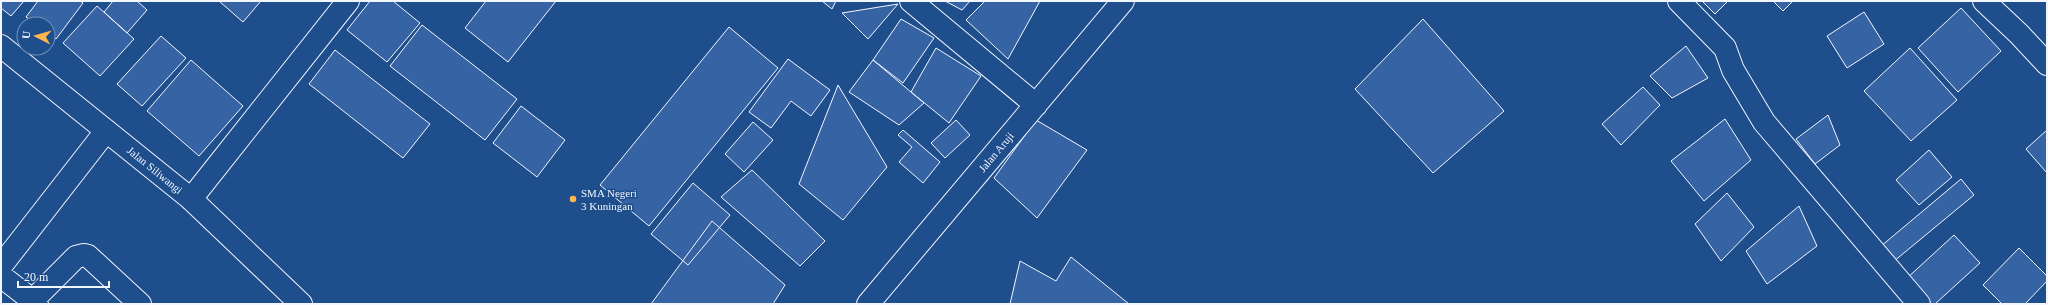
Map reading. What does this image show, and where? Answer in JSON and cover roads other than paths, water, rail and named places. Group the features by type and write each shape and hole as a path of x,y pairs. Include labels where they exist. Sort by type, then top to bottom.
{"street":[{"path":"191,199 348,1"},
{"path":"911,1 1036,105"},
{"name":"Jalan Aruji","path":"870,303 1123,1"},
{"path":"1679,1 1725,48 1733,70 1764,122 1919,304"},
{"path":"1987,2 2047,64"},
{"name":"Jalan Siliwangi","path":"1,46 191,199 301,304"},
{"path":"1,266 106,131"},
{"path":"1,276 35,302 76,257 84,255 88,256 140,304"}],"place":[{"name":"SMA Negeri 3 Kuningan","path":"573,199"}]}
